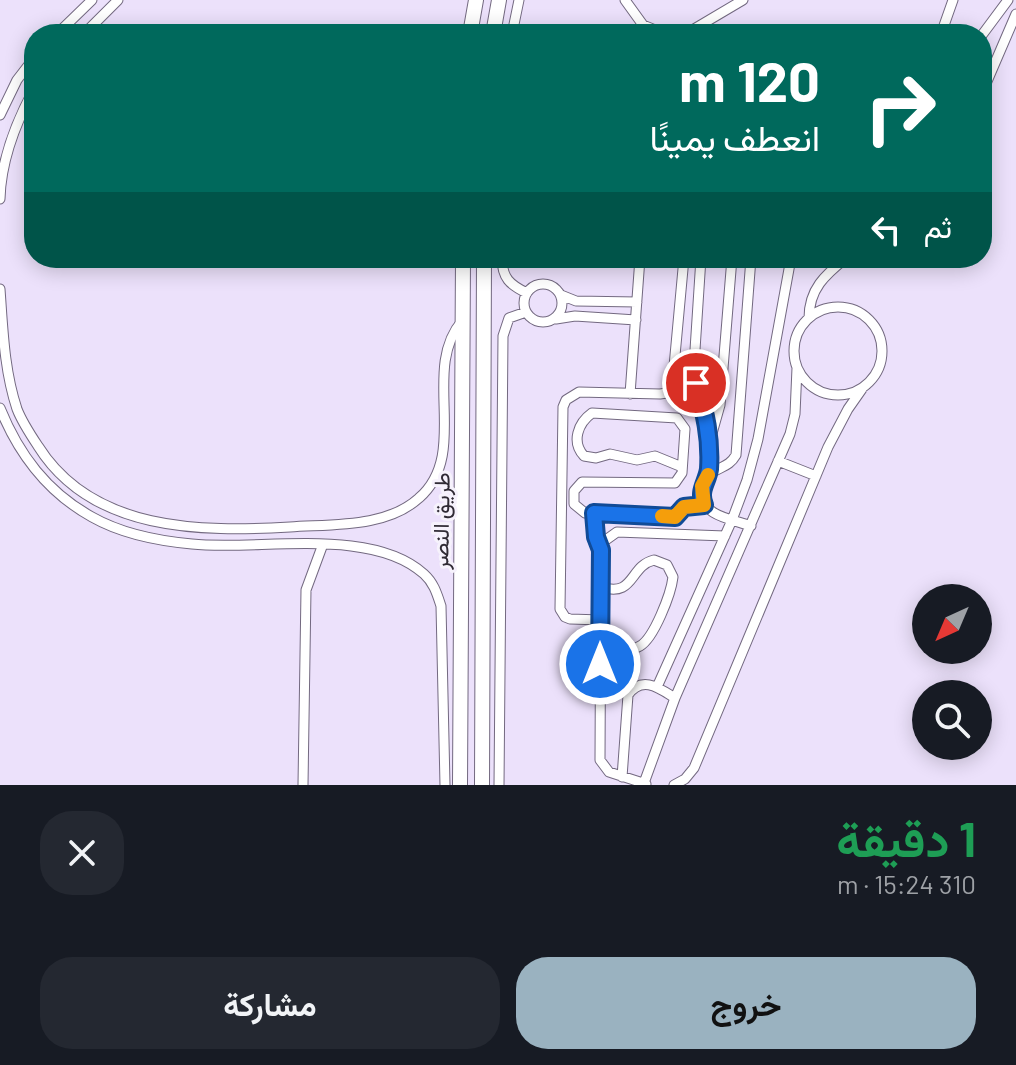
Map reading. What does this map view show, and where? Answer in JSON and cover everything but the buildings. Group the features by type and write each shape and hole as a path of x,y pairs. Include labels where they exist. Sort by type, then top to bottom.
{"highway":[{"path":"472,24 476,0"},
{"path":"495,24 499,0"},
{"name":"طريق النصر","path":"460,785 463,268"},
{"name":"طريق النصر","path":"482,785 484,268"}],"street":[{"path":"67,24 92,0"},
{"path":"94,24 118,0"},
{"path":"514,24 519,0"},
{"path":"625,0 642,24"},
{"path":"702,24 743,0"},
{"path":"945,24 953,0"},
{"path":"990,24 1008,0"},
{"path":"992,70 1016,14"},
{"path":"0,115 24,71"},
{"path":"0,199 9,147 24,108"},
{"path":"504,268 510,284 527,293"},
{"path":"630,394 639,268"},
{"path":"601,620 570,619 560,609 563,407 566,400 579,392 660,394 672,388 683,268"},
{"path":"700,268 694,365 709,440 708,475 702,486 704,505 708,510 751,526"},
{"path":"709,440 718,417 731,268"},
{"path":"708,475 725,467 736,455 750,268"},
{"path":"657,687 747,480 758,439 789,268"},
{"path":"809,318 810,299 818,283 835,268"},
{"path":"636,320 575,316 542,323 530,317 524,305 531,288 544,284 572,300 637,302"},
{"path":"0,289 6,368 19,413 46,460 68,482 92,498 130,516 182,527 232,529 349,523 384,516 419,498 431,484 440,465 448,345 454,330 464,318"},
{"path":"554,319 562,308 561,295"},
{"path":"674,785 685,779 694,768 837,429 862,389 874,378 882,357 880,334 871,321 859,312 837,306 822,310 809,318 799,330 794,345 797,368 795,414 751,526 675,698 647,784 604,769 600,760 603,542 617,532 725,536"},
{"path":"499,785 503,336 509,318 526,312"},
{"path":"723,365 743,365"},
{"path":"797,368 811,386 825,393 840,395 862,389"},
{"path":"0,408 19,450 33,469 68,502 93,518 133,534 193,545 323,544 356,547 392,556 426,575 435,588 441,606 445,785"},
{"path":"682,467 655,456 637,460 610,454 596,458 584,456 576,442 588,416 598,413 677,418 685,429 682,467 681,477 675,483 582,482 574,491 574,504 581,512 675,517 684,507 704,505"},
{"path":"637,460 637,482"},
{"path":"778,461 816,476"},
{"path":"594,513 596,537 601,550"},
{"path":"300,526 300,544"},
{"path":"303,785 306,590 323,544"},
{"path":"600,664 616,652 634,649 648,640 673,577 667,565 654,560 642,566 629,584 620,589 601,587"},
{"path":"691,612 710,619"},
{"path":"678,641 697,649"},
{"path":"622,777 628,695 640,684 649,683 675,698"}],"slow traffic":[{"path":"662,516 675,517 684,507 704,505 702,486 708,475"}],"route":[{"path":"600,664 601,550 596,537 594,513 675,517 684,507 704,505 702,486 708,475 709,440 696,383"}]}
